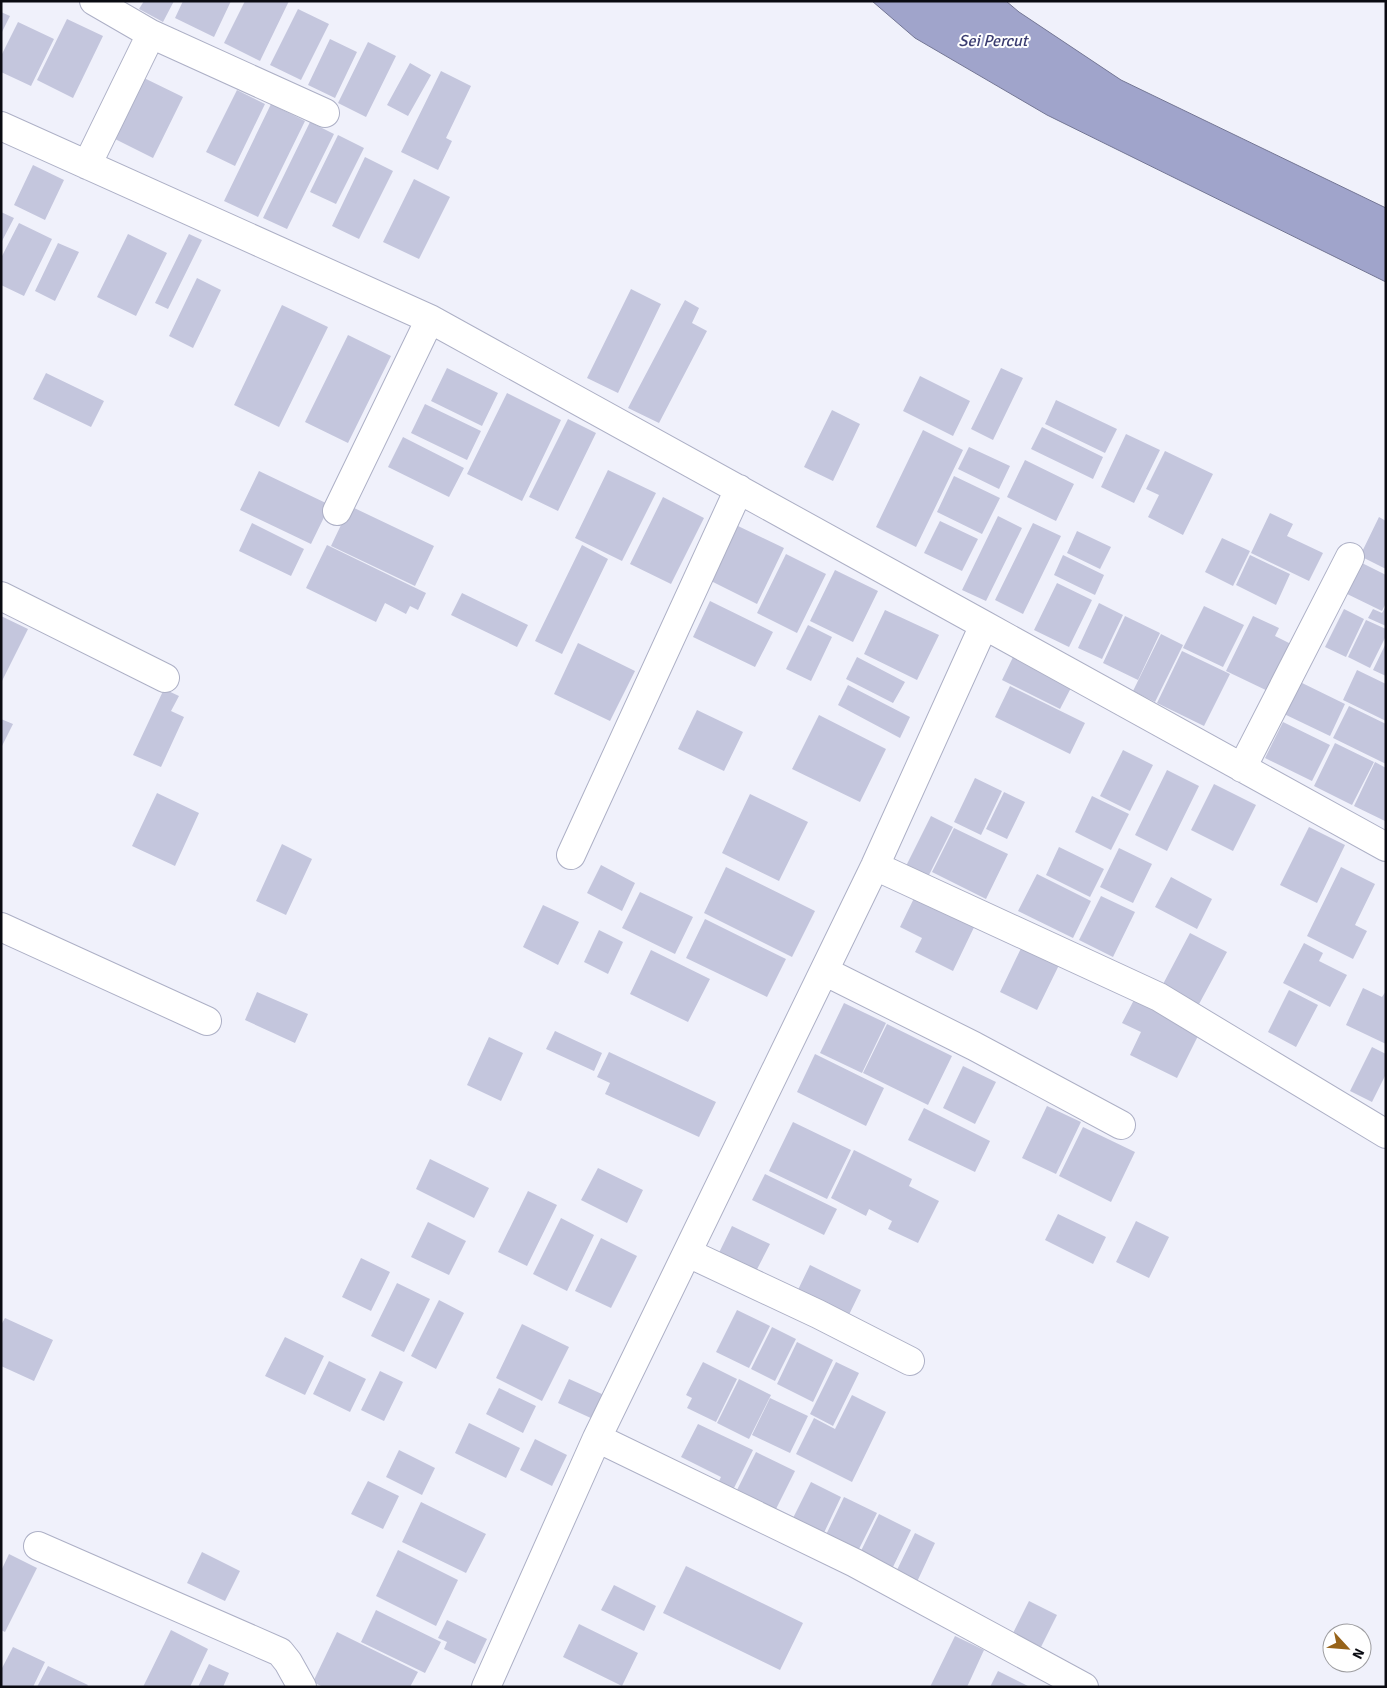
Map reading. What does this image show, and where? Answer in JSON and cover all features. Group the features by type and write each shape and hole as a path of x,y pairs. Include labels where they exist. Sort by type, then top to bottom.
{"street":[{"path":"94,1 151,34 325,114"},
{"path":"87,164 151,34"},
{"path":"1,126 430,319 1386,847"},
{"path":"337,511 430,319"},
{"path":"571,855 739,489"},
{"path":"1242,768 1350,557"},
{"path":"1,596 165,678"},
{"path":"486,1687 596,1438 688,1253 875,866 984,625"},
{"path":"875,866 1159,997 1386,1134"},
{"path":"1,927 206,1021"},
{"path":"824,971 974,1046 1121,1125"},
{"path":"688,1253 818,1314 910,1361"},
{"path":"596,1438 855,1563 1084,1687"},
{"path":"38,1546 280,1652 302,1687"}],"water":[{"name":"Sei Percut","path":"872,1 1006,1 1019,12 1121,80 1386,208 1386,282 1047,115 915,38"}],"building":[{"path":"144,1 174,1 163,22 139,9"},
{"path":"183,1 231,1 214,37 175,18"},
{"path":"245,1 289,1 260,61 224,43"},
{"path":"298,9 329,24 301,80 270,65"},
{"path":"1,12 10,16 1,34"},
{"path":"67,19 103,36 73,98 37,80"},
{"path":"18,22 54,39 31,86 1,72 1,56"},
{"path":"330,39 357,52 335,98 308,85"},
{"path":"368,42 396,56 366,117 338,103"},
{"path":"410,63 431,75 408,116 387,105"},
{"path":"441,71 471,86 446,138 452,141 438,170 401,152"},
{"path":"142,77 183,97 153,158 113,138"},
{"path":"237,90 265,104 235,166 206,152"},
{"path":"271,104 305,121 258,217 224,201"},
{"path":"310,122 334,134 287,229 263,218"},
{"path":"338,135 364,148 336,204 310,192"},
{"path":"365,157 393,171 359,239 332,226"},
{"path":"33,165 64,180 45,220 14,205"},
{"path":"414,179 450,197 419,259 383,242"},
{"path":"1,212 14,218 1,243"},
{"path":"19,223 52,239 24,296 1,285 1,258"},
{"path":"128,234 167,253 136,316 97,297"},
{"path":"189,234 202,240 168,309 155,303"},
{"path":"58,243 79,252 55,301 35,291"},
{"path":"197,278 221,290 193,348 169,336"},
{"path":"631,289 661,304 618,393 587,378"},
{"path":"685,300 699,308 692,323 707,331 659,423 628,408"},
{"path":"282,305 328,327 279,427 234,405"},
{"path":"348,335 391,356 348,443 305,422"},
{"path":"447,368 498,393 482,426 431,401"},
{"path":"1001,368 1023,378 993,440 971,429"},
{"path":"46,373 104,401 91,427 33,399"},
{"path":"920,376 970,401 953,436 903,411"},
{"path":"507,393 561,420 522,501 467,474"},
{"path":"1056,400 1117,429 1105,453 1045,424"},
{"path":"425,404 481,431 467,460 411,433"},
{"path":"832,410 860,424 833,481 804,467"},
{"path":"568,419 596,433 558,511 529,497"},
{"path":"1042,427 1103,457 1093,479 1031,449"},
{"path":"923,430 963,450 916,547 876,527"},
{"path":"1126,434 1160,450 1134,503 1101,487"},
{"path":"403,437 464,468 449,497 388,467"},
{"path":"969,447 1010,466 999,489 958,469"},
{"path":"1165,451 1213,474 1183,535 1148,517 1159,495 1146,489"},
{"path":"1025,460 1074,484 1056,521 1007,497"},
{"path":"608,470 656,493 622,561 575,538"},
{"path":"259,471 330,505 311,544 240,510"},
{"path":"954,476 1000,498 982,534 937,512"},
{"path":"663,497 704,518 671,584 630,564"},
{"path":"350,506 434,546 415,586 331,546"},
{"path":"1270,513 1293,524 1287,536 1323,553 1309,581 1251,553"},
{"path":"998,516 1022,528 986,601 962,590"},
{"path":"1379,517 1386,521 1386,569 1360,556"},
{"path":"940,521 978,539 962,571 924,553"},
{"path":"252,523 304,549 291,576 239,551"},
{"path":"1033,523 1061,536 1023,614 995,600"},
{"path":"738,526 784,548 757,604 711,581"},
{"path":"1077,531 1111,547 1100,569 1067,553"},
{"path":"1222,538 1250,551 1233,586 1205,572"},
{"path":"327,545 426,593 418,610 410,606 406,614 385,603 376,622 306,588"},
{"path":"582,545 608,559 562,654 535,641"},
{"path":"786,554 826,574 797,633 757,613"},
{"path":"1063,555 1104,575 1095,595 1054,575"},
{"path":"1250,555 1290,574 1276,605 1236,585"},
{"path":"1358,561 1386,575 1386,603 1382,611 1343,592"},
{"path":"835,570 878,591 853,642 810,621"},
{"path":"1057,583 1092,600 1069,647 1034,630"},
{"path":"462,593 528,625 517,647 451,615"},
{"path":"710,601 773,632 755,667 693,637"},
{"path":"1099,603 1123,615 1102,659 1078,648"},
{"path":"1204,606 1244,625 1223,667 1183,648"},
{"path":"1386,606 1386,626 1368,618 1373,609 1382,613"},
{"path":"1344,609 1364,619 1346,657 1325,647"},
{"path":"885,610 939,635 917,680 864,654"},
{"path":"1,616 28,629 1,683"},
{"path":"1125,616 1160,633 1138,680 1103,663"},
{"path":"1253,616 1279,628 1275,636 1297,647 1274,694 1226,671"},
{"path":"1366,620 1386,629 1386,636 1370,668 1348,657"},
{"path":"808,625 832,637 811,681 786,669"},
{"path":"1161,634 1183,645 1155,702 1133,691"},
{"path":"578,643 635,671 610,721 554,694"},
{"path":"1386,643 1386,676 1373,670"},
{"path":"1182,651 1230,674 1204,726 1157,703"},
{"path":"1014,655 1073,684 1060,709 1002,680"},
{"path":"857,657 905,682 893,703 846,679"},
{"path":"1357,670 1386,684 1386,721 1343,700"},
{"path":"1298,681 1345,704 1330,736 1282,713"},
{"path":"848,685 910,717 900,738 838,705"},
{"path":"1010,686 1085,723 1070,754 995,717"},
{"path":"164,689 179,696 171,711 184,717 161,767 133,755"},
{"path":"1349,706 1386,724 1386,764 1333,738"},
{"path":"697,710 743,732 724,771 678,749"},
{"path":"819,715 886,749 860,802 792,769"},
{"path":"1,719 13,724 1,748"},
{"path":"1283,722 1330,745 1312,781 1265,758"},
{"path":"1335,743 1374,762 1352,805 1314,786"},
{"path":"1123,750 1153,765 1130,811 1100,796"},
{"path":"1375,762 1386,768 1385,821 1354,806"},
{"path":"1167,770 1199,786 1167,851 1135,835"},
{"path":"975,778 1002,791 981,835 954,822"},
{"path":"1214,784 1256,805 1233,851 1191,830"},
{"path":"1004,792 1025,802 1007,839 986,829"},
{"path":"157,793 199,813 175,866 132,846"},
{"path":"750,794 808,822 779,881 722,853"},
{"path":"1092,796 1129,814 1111,850 1075,832"},
{"path":"931,816 953,827 928,877 906,866"},
{"path":"1309,827 1345,845 1317,903 1280,885"},
{"path":"954,828 1008,854 986,899 932,872"},
{"path":"282,844 312,859 286,915 256,901"},
{"path":"1059,847 1104,869 1090,897 1046,875"},
{"path":"1119,848 1152,864 1133,903 1100,887"},
{"path":"601,865 635,883 622,911 587,893"},
{"path":"726,867 815,911 792,957 704,913"},
{"path":"1341,867 1375,884 1355,925 1367,931 1353,959 1307,936"},
{"path":"1037,874 1091,901 1073,938 1018,911"},
{"path":"1171,877 1212,899 1197,929 1155,907"},
{"path":"918,890 978,919 953,971 915,952 922,938 900,927"},
{"path":"640,892 693,917 675,954 622,928"},
{"path":"1101,896 1135,912 1113,957 1079,940"},
{"path":"543,905 579,922 558,965 523,947"},
{"path":"705,919 786,959 767,997 686,958"},
{"path":"599,930 623,942 608,974 584,962"},
{"path":"1190,933 1227,952 1198,1006 1162,986"},
{"path":"1025,940 1062,959 1037,1010 1000,992"},
{"path":"1304,943 1323,953 1319,961 1347,975 1330,1007 1283,983"},
{"path":"651,950 710,979 688,1022 630,994"},
{"path":"1363,988 1382,997 1386,991 1386,1044 1346,1025"},
{"path":"1289,990 1318,1005 1296,1047 1268,1032"},
{"path":"257,992 308,1014 295,1043 245,1020"},
{"path":"1135,998 1201,1030 1177,1078 1130,1055 1141,1032 1122,1023"},
{"path":"844,1003 886,1023 862,1073 820,1053"},
{"path":"887,1024 952,1056 928,1105 863,1073"},
{"path":"555,1031 602,1053 594,1071 546,1049"},
{"path":"489,1037 523,1053 501,1101 467,1085"},
{"path":"1372,1047 1386,1054 1386,1074 1372,1102 1350,1091"},
{"path":"609,1052 716,1102 699,1137 605,1094 610,1083 597,1077"},
{"path":"815,1054 884,1088 866,1126 797,1092"},
{"path":"963,1066 996,1082 975,1124 943,1108"},
{"path":"1047,1106 1081,1122 1056,1174 1022,1158"},
{"path":"924,1108 990,1141 975,1172 908,1140"},
{"path":"793,1122 851,1150 827,1199 769,1171"},
{"path":"1083,1127 1135,1152 1111,1202 1059,1176"},
{"path":"854,1150 912,1179 909,1186 939,1201 918,1243 888,1229 892,1221 869,1209 866,1216 831,1198"},
{"path":"430,1159 489,1188 474,1218 416,1189"},
{"path":"598,1168 643,1190 627,1223 581,1200"},
{"path":"765,1174 837,1209 824,1235 752,1200"},
{"path":"528,1191 557,1205 527,1266 498,1252"},
{"path":"1058,1214 1106,1237 1093,1264 1045,1240"},
{"path":"561,1218 594,1235 567,1291 533,1274"},
{"path":"1136,1221 1169,1237 1149,1278 1116,1262"},
{"path":"428,1222 466,1241 449,1275 411,1257"},
{"path":"732,1226 770,1244 752,1279 715,1261"},
{"path":"601,1238 637,1256 611,1308 575,1291"},
{"path":"361,1258 390,1272 371,1311 342,1297"},
{"path":"810,1265 861,1290 845,1323 794,1298"},
{"path":"397,1283 430,1299 404,1352 371,1336"},
{"path":"439,1300 464,1313 436,1369 411,1356"},
{"path":"737,1310 770,1326 749,1368 716,1352"},
{"path":"5,1318 53,1340 34,1381 1,1366 1,1325"},
{"path":"522,1324 569,1347 542,1401 496,1378"},
{"path":"772,1327 796,1339 775,1381 751,1369"},
{"path":"285,1337 324,1356 305,1395 265,1376"},
{"path":"797,1342 833,1360 813,1402 777,1384"},
{"path":"329,1361 366,1379 350,1412 313,1394"},
{"path":"703,1362 737,1379 716,1422 687,1408 692,1398 686,1395"},
{"path":"836,1362 859,1373 833,1426 810,1414"},
{"path":"380,1371 403,1382 384,1421 361,1410"},
{"path":"569,1379 604,1395 593,1419 558,1403"},
{"path":"739,1379 771,1395 749,1439 717,1423"},
{"path":"499,1388 536,1406 523,1433 486,1414"},
{"path":"852,1395 886,1412 852,1482 796,1454 814,1418 835,1429"},
{"path":"770,1398 808,1416 790,1453 752,1435"},
{"path":"469,1423 520,1448 506,1478 455,1453"},
{"path":"698,1424 753,1450 733,1490 718,1483 721,1477 681,1457"},
{"path":"535,1439 567,1455 552,1486 520,1470"},
{"path":"399,1450 435,1468 422,1495 386,1477"},
{"path":"756,1452 795,1471 775,1511 736,1492"},
{"path":"368,1481 399,1496 383,1529 351,1514"},
{"path":"811,1482 841,1497 822,1537 791,1522"},
{"path":"844,1497 877,1513 856,1555 824,1539"},
{"path":"421,1502 486,1534 466,1573 402,1542"},
{"path":"879,1514 911,1530 891,1571 859,1555"},
{"path":"915,1533 935,1543 916,1584 895,1574"},
{"path":"398,1550 458,1580 436,1626 376,1596"},
{"path":"202,1552 240,1571 225,1601 187,1583"},
{"path":"9,1554 37,1568 5,1632 1,1630 1,1571"},
{"path":"686,1566 803,1623 780,1670 663,1613"},
{"path":"614,1585 656,1606 644,1631 601,1610"},
{"path":"1029,1601 1057,1615 1041,1647 1013,1633"},
{"path":"376,1610 441,1642 425,1673 361,1642"},
{"path":"447,1620 487,1639 475,1664 444,1649 447,1642 438,1638"},
{"path":"579,1624 638,1653 622,1686 563,1657"},
{"path":"171,1630 208,1649 190,1687 143,1687"},
{"path":"337,1632 418,1672 410,1687 323,1687 313,1682"},
{"path":"955,1636 984,1650 967,1687 930,1687"},
{"path":"13,1647 45,1662 33,1687 1,1687 1,1670"},
{"path":"209,1664 229,1673 223,1687 198,1687"},
{"path":"48,1666 88,1685 87,1687 37,1687"},
{"path":"998,1671 1030,1687 990,1687"}]}
